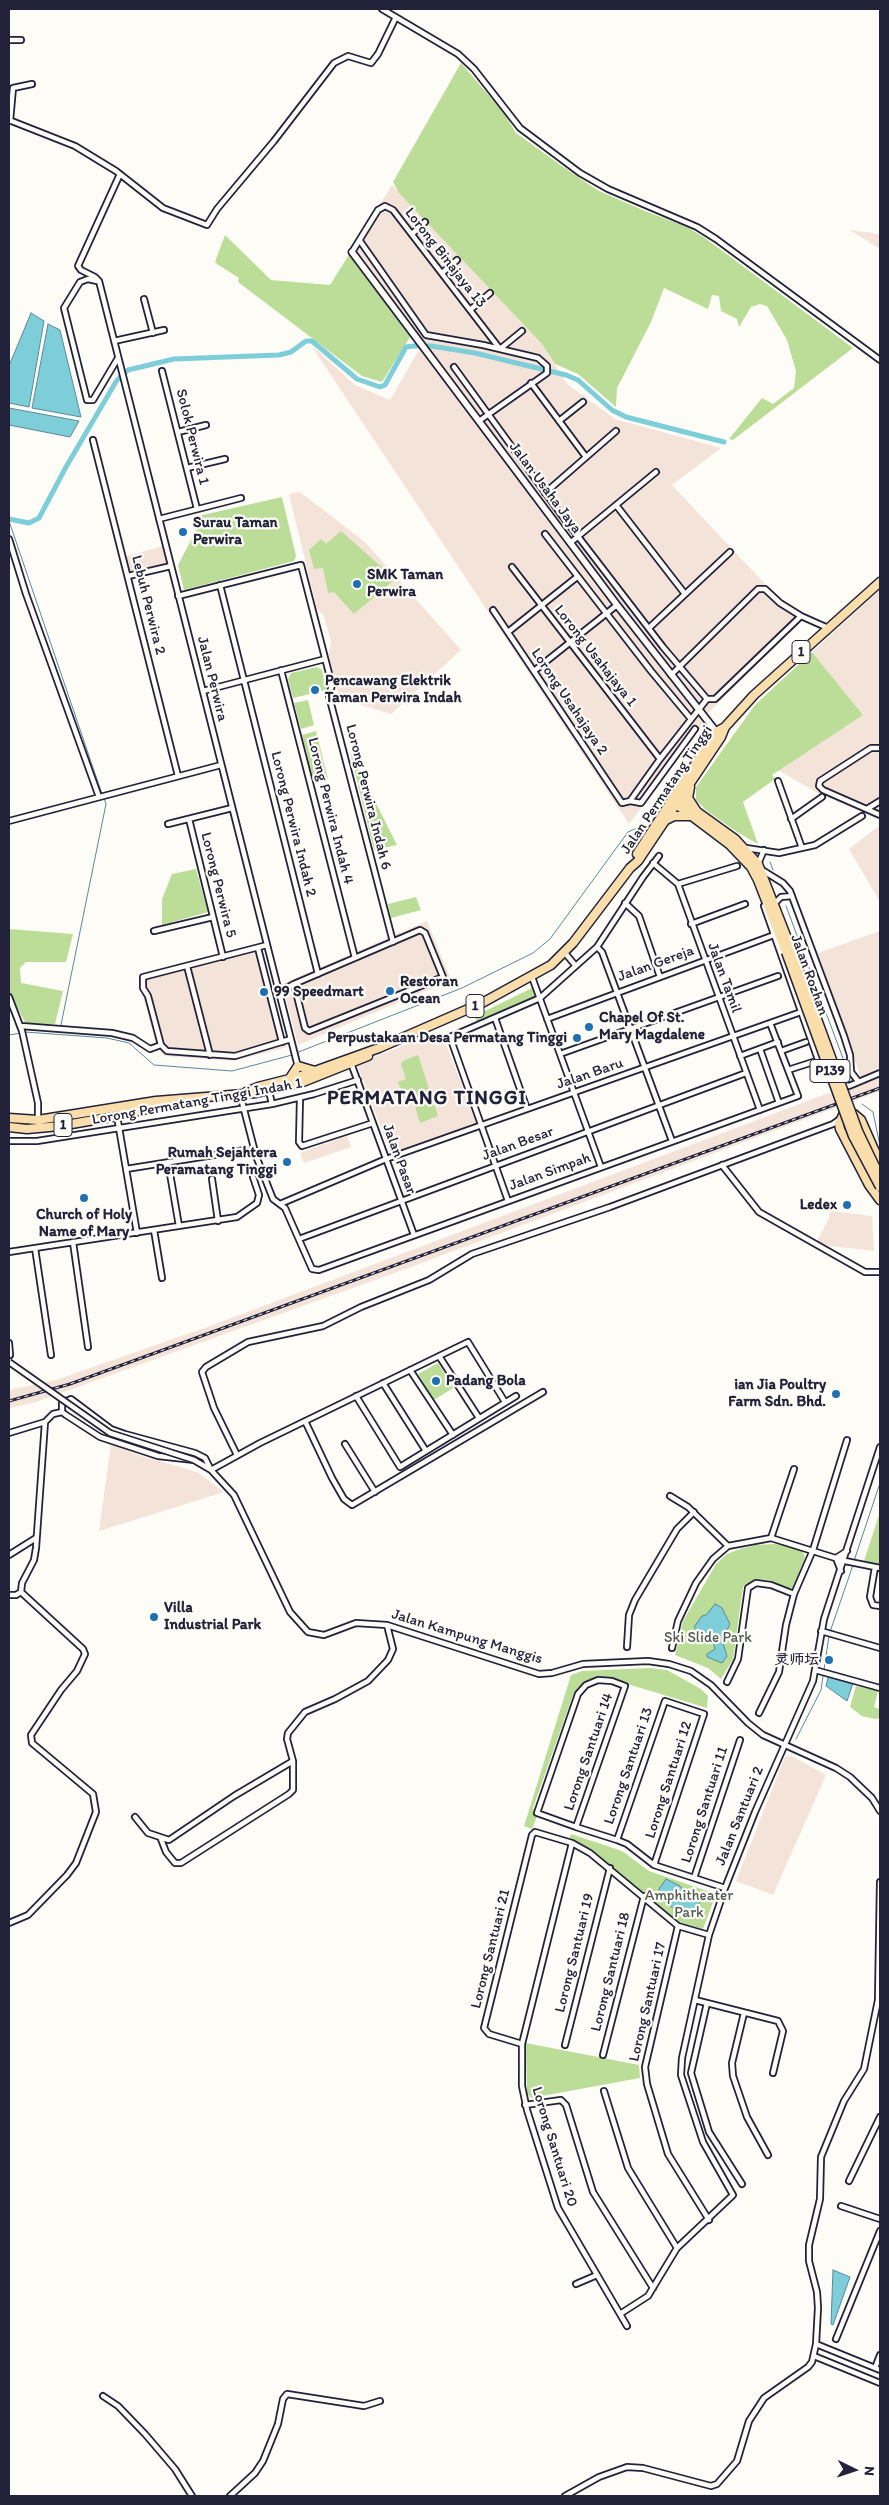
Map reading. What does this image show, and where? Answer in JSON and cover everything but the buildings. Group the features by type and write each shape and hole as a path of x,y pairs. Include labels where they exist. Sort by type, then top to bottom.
{"main road":[{"name":"Jalan Permatang Tinggi","path":"630,868 634,858 725,727 754,695 880,582"},
{"name":"Jalan Permatang Tinggi","path":"243,1093 289,1080 302,1079 315,1071 379,1048 482,1003 532,977 565,953 630,868 638,861 666,820 675,800 690,782 719,735"},
{"path":"666,820 674,816 695,814 688,798 690,782"},
{"name":"Jalan Rozhan","path":"675,800 746,848 757,867 775,903 789,952 854,1136 880,1187"},
{"name":"Jalan Rozhan","path":"695,814 757,867 758,880 789,952 858,1131 880,1177"},
{"name":"Jalan Permatang Tinggi","path":"9,1127 26,1129 60,1126 117,1116 178,1101 270,1090 351,1063 374,1054 379,1048"},
{"path":"289,1080 294,1076 297,1063 315,1071"},
{"name":"Jalan Permatang Tinggi","path":"9,1118 38,1120 156,1101 178,1101"},
{"path":"108,1109 117,1116"},
{"path":"880,1163 861,1120 850,1113 840,1119 840,1129 880,1200"}],"street":[{"path":"382,9 458,54 474,69 520,128 580,173 608,190 697,227 880,360"},
{"path":"32,84 13,88 9,121 75,146 120,174 163,208 208,225 217,209 274,142 334,62 348,56 371,63 378,54 396,17"},
{"path":"9,40 21,40"},
{"path":"99,282 91,274 81,270 78,263 102,218 120,174"},
{"name":"Lorong Binajaya 13","path":"352,252 378,210 385,206 393,210 500,349"},
{"path":"412,234 425,222"},
{"path":"360,241 426,335 538,358 547,366 547,373 479,421"},
{"name":"Jalan Usaha Jaya","path":"352,252 617,605 719,735"},
{"path":"442,273 457,260"},
{"path":"99,282 88,279 80,282 64,308 87,400 93,400 118,358"},
{"name":"Jalan Perwira","path":"99,282 302,1079"},
{"path":"470,310 490,293"},
{"path":"144,298 153,333"},
{"path":"114,341 164,330"},
{"path":"500,349 522,331"},
{"name":"Jalan Usaha Jaya","path":"454,367 545,493 648,628 707,700"},
{"name":"Solok Perwira 1","path":"162,371 197,509"},
{"path":"531,384 586,457"},
{"path":"559,421 582,402"},
{"path":"178,432 206,425"},
{"path":"545,493 616,431"},
{"name":"Lebuh Perwira 2","path":"93,440 178,776"},
{"path":"187,468 225,459"},
{"path":"570,543 656,472"},
{"path":"159,519 241,498"},
{"path":"616,505 685,594"},
{"name":"Jalan Usaha Jaya","path":"545,534 606,614 691,719"},
{"path":"9,539 26,594 100,797"},
{"path":"648,628 730,552"},
{"name":"Lorong Perwira Indah 6","path":"220,585 301,565 332,685 329,696 393,942"},
{"path":"128,576 171,566"},
{"name":"Lorong Usahajaya 1","path":"512,567 660,759"},
{"path":"508,632 577,576"},
{"path":"178,596 220,585"},
{"name":"Lorong Perwira Indah 2","path":"220,585 318,974"},
{"path":"671,675 758,589 762,588 780,603 801,616 828,628"},
{"path":"534,671 617,605"},
{"name":"Lorong Usahajaya 2","path":"493,610 622,803 628,802"},
{"path":"628,802 707,700 715,699 801,616"},
{"path":"202,691 326,659"},
{"name":"Lorong Perwira Indah 4","path":"282,670 355,958"},
{"path":"628,802 641,803 695,729"},
{"path":"675,739 682,745"},
{"path":"880,748 870,748 820,781 819,786 823,790 880,815"},
{"path":"9,821 221,765"},
{"path":"778,781 802,848"},
{"path":"792,819 822,797"},
{"path":"867,809 880,801"},
{"path":"168,824 232,808"},
{"path":"746,848 779,853 815,845 862,816"},
{"name":"Lorong Perwira 5","path":"189,819 223,956"},
{"path":"764,850 757,867 774,935 823,1074 829,1079 846,1086 880,1073"},
{"path":"508,1201 450,1037 540,998 597,947 659,856"},
{"path":"653,863 678,884 737,866"},
{"path":"757,867 783,883 792,896 844,1036 850,1055 850,1067 846,1075 834,1080"},
{"name":"Jalan Tamil","path":"678,884 760,1110"},
{"path":"775,903 781,896 792,896"},
{"path":"626,903 639,916 660,977"},
{"path":"692,924 745,904"},
{"path":"154,932 213,917"},
{"path":"279,992 294,984 420,930 425,933 443,977 314,1031 305,1028 294,984"},
{"name":"Jalan Gereja","path":"548,1019 774,935"},
{"path":"267,945 143,977 143,988 148,996 164,1050 235,1056 291,1040"},
{"path":"597,947 602,952 672,1141"},
{"path":"258,948 282,1042"},
{"path":"565,953 575,965"},
{"path":"187,966 210,1055"},
{"path":"560,1054 778,976"},
{"path":"532,977 601,1166"},
{"path":"9,996 22,1028 38,1103 38,1120"},
{"name":"Jalan Baru","path":"386,1159 801,1012"},
{"path":"495,1018 527,1109"},
{"path":"770,1023 788,1070 813,1062"},
{"path":"22,1028 112,1033 133,1038 150,1048 161,1045"},
{"path":"740,1056 778,1042"},
{"path":"781,1051 806,1042"},
{"path":"760,1049 780,1103"},
{"name":"Jalan Pasar","path":"351,1063 414,1235"},
{"path":"850,1067 858,1081"},
{"name":"Jalan Simpah","path":"299,1239 312,1269 319,1270 798,1096 788,1070"},
{"name":"Jalan Besar","path":"299,1239 746,1073"},
{"path":"846,1075 858,1081"},
{"name":"Lorong Permatang Tinggi Indah 1","path":"9,1141 37,1142 272,1104 300,1098 358,1080"},
{"path":"270,1090 272,1104"},
{"path":"243,1093 244,1108 256,1156 273,1199 285,1208 299,1239"},
{"path":"300,1098 299,1142 302,1146 373,1123"},
{"path":"117,1116 136,1233"},
{"path":"237,1455 202,1375 206,1367 248,1342 323,1326 361,1307 429,1280 472,1254 610,1207 833,1124 840,1119"},
{"path":"60,1126 62,1138"},
{"path":"126,1169 245,1150"},
{"path":"280,1204 386,1159"},
{"path":"168,1162 179,1226"},
{"path":"722,1165 759,1212 865,1272 880,1272"},
{"path":"9,1252 237,1217 257,1203 259,1195 253,1177"},
{"path":"212,1179 218,1221"},
{"path":"154,1230 162,1278"},
{"path":"73,1242 88,1347"},
{"path":"35,1248 51,1355"},
{"path":"62,1412 62,1403 71,1399 111,1429 196,1453 205,1458 211,1470 305,1421 468,1342 505,1402"},
{"path":"9,1343 10,1355"},
{"path":"439,1356 479,1418"},
{"name":"Jalan Kampung Manggis","path":"9,1362 110,1433 194,1460 211,1470 234,1495 290,1612 308,1632 324,1635 356,1624 387,1624 539,1674 583,1664 648,1661 669,1664 690,1671 711,1685 748,1723 764,1735 836,1768 872,1798 880,1811"},
{"path":"410,1370 453,1435"},
{"path":"383,1383 426,1451"},
{"path":"305,1421 332,1478 348,1504 352,1505 543,1392"},
{"path":"356,1396 400,1467 516,1396"},
{"path":"9,1432 45,1422 53,1414 62,1412 100,1437 158,1456 194,1460"},
{"path":"21,1592 22,1583 34,1560 45,1422"},
{"path":"759,1713 779,1672 786,1625 794,1594 812,1550 847,1440"},
{"path":"345,1444 375,1492"},
{"name":"Jalan Santuari 2","path":"709,2220 733,2196 703,2142 681,2075 682,2058 709,1935 725,1888 784,1744 817,1671 823,1631 874,1473 880,1447"},
{"path":"771,1538 794,1469"},
{"path":"874,1473 880,1473"},
{"path":"670,1496 694,1512 728,1546"},
{"path":"627,1647 629,1615 635,1600 677,1529 694,1512"},
{"path":"9,1555 36,1538"},
{"path":"672,1648 678,1621 696,1583 713,1559 728,1546 771,1538 845,1561 878,1568 870,1598 873,1605 880,1606"},
{"path":"836,1558 848,1550"},
{"path":"836,1558 841,1572"},
{"path":"727,1682 738,1660 748,1588 756,1583 771,1585 794,1594"},
{"path":"9,1595 12,1596 21,1592"},
{"path":"9,1923 28,1915 67,1876 76,1863 96,1812 93,1794 32,1743 31,1735 61,1690 77,1671 85,1654 83,1649 21,1592"},
{"path":"161,1839 166,1852 176,1863 181,1863 289,1794 293,1790 293,1761 287,1739 300,1717 313,1708 335,1700 368,1681 392,1654 393,1649 387,1624"},
{"path":"823,1631 880,1648"},
{"path":"817,1671 880,1688"},
{"name":"Lorong Santuari 14","path":"598,1680 612,1681 625,1686 576,1827 537,1813 578,1694 586,1685 598,1680"},
{"name":"Lorong Santuari 13","path":"617,1840 665,1701"},
{"name":"Lorong Santuari 12","path":"654,1865 704,1714 665,1701"},
{"name":"Lorong Santuari 11","path":"694,1878 740,1740"},
{"path":"135,1817 148,1833 161,1839 169,1840 234,1796 293,1761"},
{"path":"576,1827 627,1844 654,1865 725,1888"},
{"name":"Lorong Santuari 21","path":"522,2044 489,2034 484,2028 532,1835 539,1832 572,1843"},
{"path":"572,1843 610,1868 678,1926 709,1935"},
{"name":"Lorong Santuari 20","path":"572,1843 522,2044 522,2086 525,2105 558,2208 627,2326"},
{"name":"Lorong Santuari 19","path":"564,2045 610,1868"},
{"path":"565,2496 599,2477 627,2467 643,2468 711,2486 717,2484 737,2461 749,2421 764,2398 808,2367 814,2356 818,2308 817,2292 809,2261 809,2244 820,2199 821,2156 844,2101 864,2068 878,2000 880,1882"},
{"name":"Lorong Santuari 18","path":"603,2055 644,1896"},
{"name":"Lorong Santuari 17","path":"678,1926 645,2067 647,2084 668,2154 709,2220"},
{"path":"695,2000 778,2021 783,2031 773,2073"},
{"path":"706,2003 691,2073 709,2132 742,2184"},
{"path":"744,2013 732,2063 733,2076 747,2117 768,2155"},
{"path":"604,2091 628,2168 677,2248"},
{"path":"525,2105 564,2101 593,2192 653,2288"},
{"path":"849,2181 880,2117"},
{"path":"842,2206 880,2220"},
{"path":"620,2314 648,2296 677,2248 709,2220"},
{"path":"836,2339 880,2231"},
{"path":"576,2284 597,2275"},
{"path":"816,2344 878,2369 880,2355"},
{"path":"814,2356 880,2382"},
{"path":"230,2496 255,2474 263,2461 278,2424 281,2405 287,2394 364,2406 380,2401"},
{"path":"103,2396 118,2406 145,2434 175,2469 192,2496"}],"shaded area":[{"path":"392,185 542,344 567,384 615,419 721,448 672,485 780,600 806,616 706,715 702,726 629,824 311,345 355,385 390,400 419,350 350,253"},
{"path":"850,230 880,234 880,249"},
{"name":"SMK Taman Perwira","path":"300,492 365,542 461,650 391,714 339,698 329,655 331,642 324,616 317,609 289,494"},
{"path":"163,546 168,570 130,580 124,557"},
{"path":"880,590 880,820 818,793 778,770 863,715 812,652"},
{"path":"880,825 880,902 849,849"},
{"path":"427,921 451,980 298,1045 282,984"},
{"path":"880,931 880,1091 408,1268 36,1402 9,1408 9,1390 56,1380 213,1325 826,1094 851,1090 863,1084 818,953"},
{"path":"262,951 287,1047 234,1061 164,1056 156,1043 143,997 141,981"},
{"path":"441,1031 477,1125 391,1155 357,1064"},
{"path":"347,1136 351,1147 304,1163 300,1153"},
{"path":"830,1211 872,1216 874,1251 822,1245 817,1241 829,1218"},
{"path":"111,1444 138,1455 197,1472 224,1492 99,1531"},
{"path":"792,1756 826,1775 773,1895 736,1881 785,1757"}],"green space":[{"path":"461,63 504,113 516,133 597,190 687,227 705,238 853,348 733,440 729,439 762,398 773,404 794,388 796,371 787,340 767,306 760,304 751,307 739,327 737,319 721,311 719,296 712,295 708,309 664,288 651,322 617,388 616,407 578,374 555,364 542,344 399,193 393,182"},
{"path":"225,235 271,280 330,285 350,253 410,337 382,382 362,376 238,282 239,278 217,264 215,262"},
{"path":"282,497 296,556 294,561 184,590 178,565 197,529 194,517"},
{"path":"341,531 395,579 354,614 334,592 328,593 323,568 314,569 309,550 321,539 326,544"},
{"path":"812,652 863,715 772,775 775,779 743,802 758,844 707,811 696,800 696,787 755,705"},
{"path":"317,667 322,670 327,690 321,691 319,685 309,688 310,694 293,698 288,679 291,673"},
{"path":"308,700 314,725 301,729 294,703"},
{"path":"316,731 328,779 314,782 302,735"},
{"path":"350,752 384,819 397,845 374,850"},
{"path":"196,869 208,912 162,925 162,899 172,874"},
{"path":"416,897 421,910 391,918 388,904"},
{"path":"9,929 73,934 66,962 26,962 20,968 21,983 63,991 55,1024 26,1024 9,991"},
{"path":"532,988 535,997 477,1024 475,1016"},
{"path":"418,1055 438,1116 420,1123 410,1090 401,1091 398,1082 406,1079 401,1064 403,1061"},
{"name":"Padang Bola","path":"438,1363 453,1388 434,1400 418,1374"},
{"path":"880,1512 880,1565 864,1561"},
{"name":"Ski Slide Park","path":"776,1544 802,1550 805,1557 793,1587 790,1589 769,1580 756,1579 743,1587 733,1659 721,1679 708,1668 675,1655 683,1621 716,1564 727,1554 740,1549 756,1545"},
{"path":"649,1668 667,1670 701,1689 708,1696 707,1708 604,1677 583,1683 573,1695 533,1808 537,1816 532,1829 524,1826 571,1675 582,1671"},
{"path":"856,1686 878,1691 874,1707 880,1709 880,1718 875,1719 862,1716 850,1707"},
{"name":"Amphitheater Park","path":"571,1834 622,1851 649,1871 716,1894 703,1929 679,1922 606,1862 569,1840"},
{"path":"526,2043 639,2065 640,2078 531,2098 527,2094"}],"water":[{"path":"31,313 44,321 29,407 9,403 9,366"},
{"path":"48,324 60,330 81,417 32,408"},
{"path":"9,408 79,421 70,437 9,425"},
{"path":"715,1604 722,1608 730,1624 722,1640 727,1656 722,1663 707,1657 707,1654 715,1649 714,1645 709,1636 699,1634 694,1627 702,1616 706,1615"},
{"path":"828,1677 853,1683 847,1701 826,1686"},
{"path":"666,1879 680,1886 685,1892 702,1894 705,1898 698,1904 698,1916 694,1918 688,1917 681,1909 674,1909 663,1900 659,1889"},
{"path":"833,2270 850,2277 833,2325 831,2324"}],"waterway":[{"path":"9,519 29,523 39,518 66,467 117,380 128,370 174,359 279,355 291,352 306,341 312,341 357,379 380,387 385,385 406,347 431,346 475,353 566,375 578,380 612,410 626,417 724,442"},
{"path":"9,521 102,794"},
{"path":"61,1025 106,804 104,798"},
{"path":"296,1053 462,988 533,953 550,939 628,832 637,828 646,832"},
{"path":"770,862 773,870"},
{"path":"786,906 844,1061"},
{"path":"25,1032 107,1038 129,1043 154,1065 232,1071 292,1055"},
{"path":"9,1035 21,1033"},
{"path":"862,1104 873,1112 880,1146"},
{"path":"854,1561 880,1483"},
{"path":"830,1632 853,1565"},
{"path":"796,1739 821,1690 829,1636"}],"railway":[{"path":"9,1401 70,1384 880,1088"}],"place":[{"name":"Surau Taman Perwira","path":"183,532"},
{"name":"SMK Taman Perwira","path":"357,584"},
{"name":"Pencawang Elektrik Taman Perwira Indah","path":"315,690"},
{"name":"Restoran Ocean","path":"390,991"},
{"name":"99 Speedmart","path":"264,992"},
{"name":"Chapel Of St. Mary Magdalene","path":"589,1027"},
{"name":"Perpustakaan Desa Permatang Tinggi","path":"577,1038"},
{"name":"Rumah Sejahtera Peramatang Tinggi","path":"287,1162"},
{"name":"Church of Holy Name of Mary","path":"84,1198"},
{"name":"Ledex","path":"847,1205"},
{"name":"Padang Bola","path":"436,1381"},
{"name":"ian Jia Poultry Farm Sdn. Bhd.","path":"836,1394"},
{"name":"Villa Industrial Park","path":"154,1617"},
{"name":"灵师坛","path":"829,1660"}],"district":[{"name":"PERMATANG TINGGI","path":"427,1099"}]}
